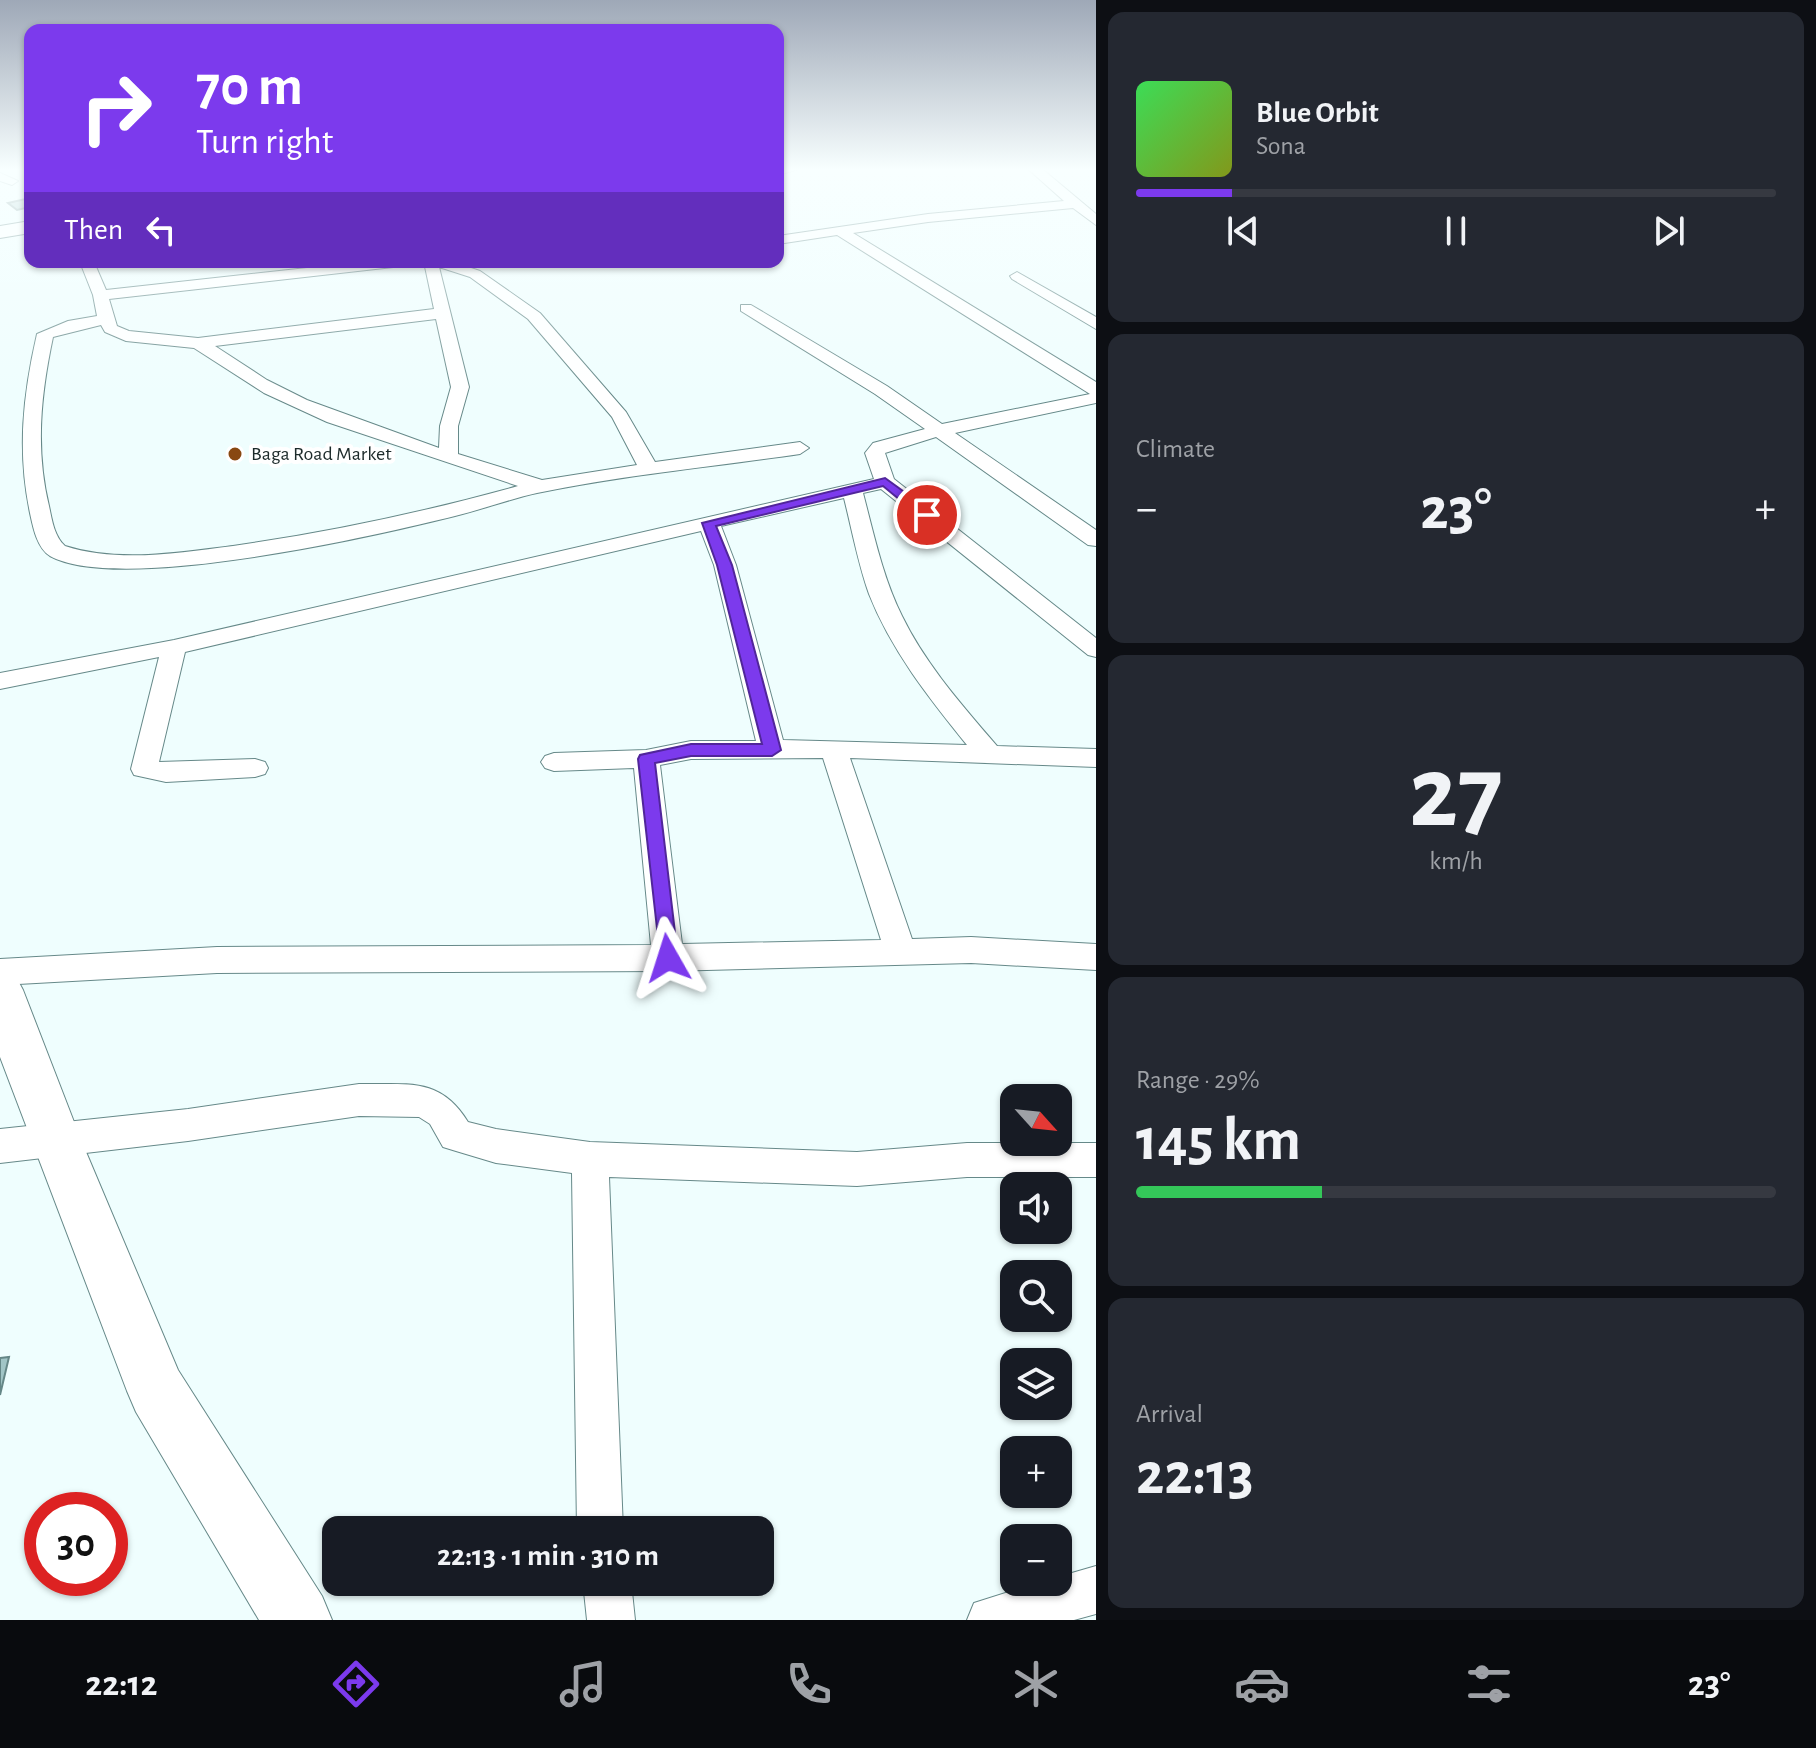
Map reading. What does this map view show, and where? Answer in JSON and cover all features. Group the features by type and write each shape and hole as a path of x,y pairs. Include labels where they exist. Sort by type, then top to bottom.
{"street":[{"path":"860,244 1096,390"},
{"path":"90,268 111,329 126,336 198,343 443,313"},
{"path":"101,295 347,268"},
{"path":"432,268 460,387 449,426 448,456"},
{"path":"457,268 475,274 534,316 620,416 649,470"},
{"path":"1017,276 1096,324"},
{"path":"746,308 941,430 1096,540"},
{"path":"106,319 74,324 45,334 31,399 30,471 44,532 55,549 72,558 125,564 171,561 297,542 483,503 540,486 800,448"},
{"path":"198,343 223,356 269,388 340,419 540,486"},
{"path":"1096,398 941,430 880,447 875,453 885,482 1096,650"},
{"path":"0,681 174,647 885,482"},
{"path":"852,490 880,592 908,648 946,702 990,755"},
{"path":"709,523 725,565 772,750"},
{"path":"174,647 144,769 166,773 255,768"},
{"path":"833,749 901,952"},
{"path":"554,762 646,759 691,750 833,749 1096,758"},
{"path":"646,759 668,958"},
{"path":"0,972 217,960 668,958 971,950 1096,957"},
{"path":"0,990 27,1143 157,1391 298,1620"},
{"path":"27,1143 188,1125 359,1100 425,1101 443,1113 456,1135 496,1146 590,1159 857,1169 967,1160 1096,1160"},
{"path":"590,1159 600,1516"},
{"path":"991,1620 1096,1590"},
{"path":"608,1596 611,1620"}],"building":[{"path":"9,1357 0,1395 0,1358"}],"place":[{"name":"Baga Road Market","path":"235,454"}],"route":[{"path":"668,958 646,759 691,750 772,750 725,565 709,523 885,482 927,515"}]}
